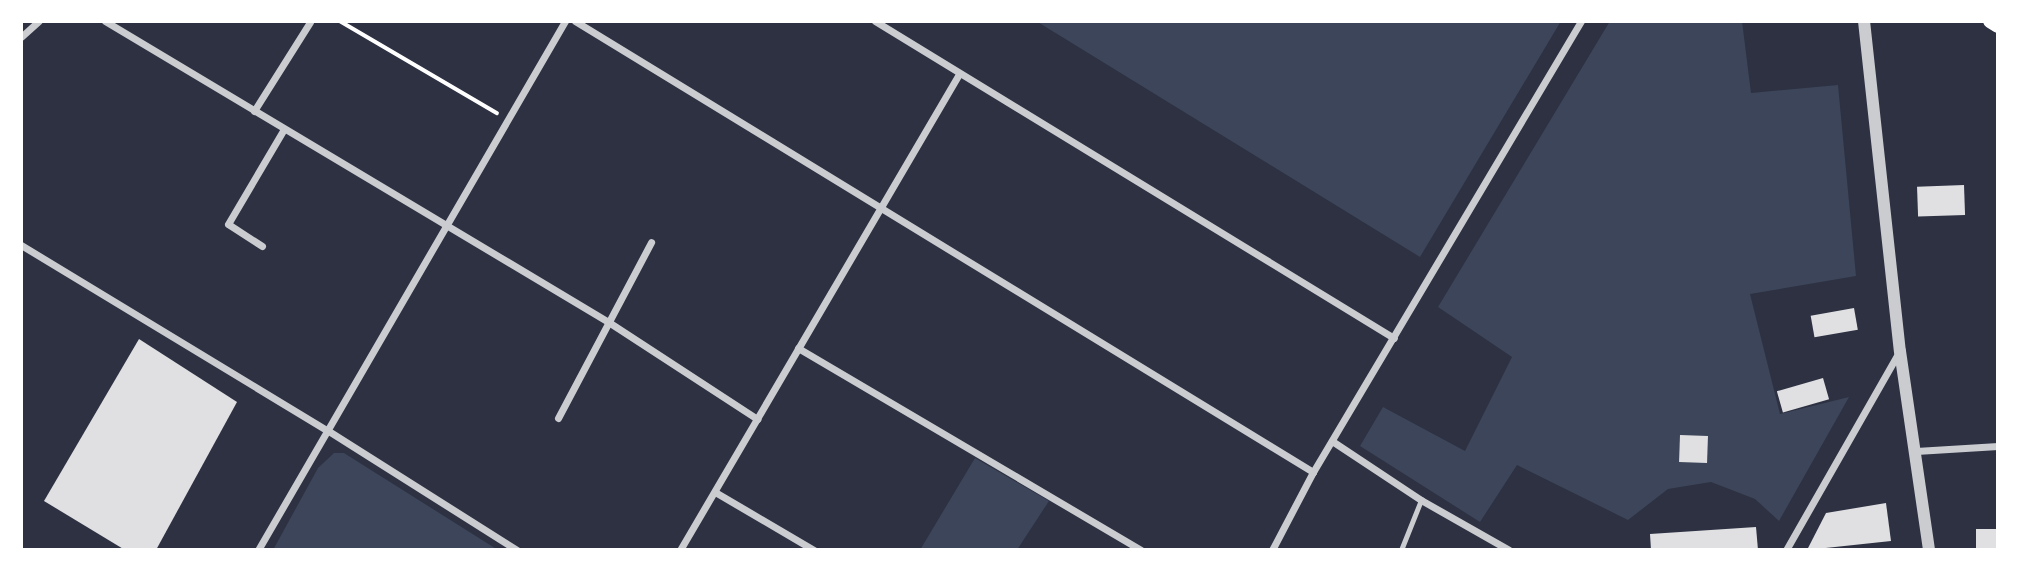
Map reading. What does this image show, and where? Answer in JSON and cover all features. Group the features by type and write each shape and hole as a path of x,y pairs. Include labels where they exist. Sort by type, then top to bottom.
{"main road":[{"path":"1990,21 1998,26"}],"street":[{"path":"21,37 39,21"},
{"path":"105,21 610,323 757,419"},
{"path":"258,550 565,21"},
{"path":"575,21 1312,472"},
{"path":"875,21 1394,338"},
{"path":"1272,550 1312,472 1581,21"},
{"path":"1864,21 1900,351 1928,550"},
{"path":"254,111 310,22"},
{"path":"680,550 959,74"},
{"path":"262,246 228,224 284,129"},
{"path":"558,418 651,242"},
{"path":"21,245 327,430 517,550"},
{"path":"798,348 1141,550"},
{"path":"1786,550 1900,351"},
{"path":"1332,441 1421,500 1509,550"},
{"path":"1916,451 1998,446"},
{"path":"715,492 814,550"}],"lane":[{"path":"1401,550 1421,500"}],"path":[{"path":"340,21 508,120"}],"shaded area":[{"path":"1036,21 1561,21 1420,257"},
{"path":"1610,21 1742,21 1751,93 1838,85 1856,276 1750,294 1780,414 1849,397 1779,521 1755,499 1711,482 1668,489 1628,520 1517,465 1480,522 1360,446 1383,407 1465,451 1512,357 1438,307"},
{"path":"334,453 344,453 498,550 273,550 318,468"},
{"path":"975,458 1049,501 1017,550 920,550"}],"building":[{"path":"1964,185 1965,215 1918,217 1917,187"},
{"path":"1854,308 1858,330 1814,337 1811,316"},
{"path":"139,339 237,402 156,550 125,550 44,501"},
{"path":"1823,378 1829,399 1783,412 1777,391"},
{"path":"1680,435 1708,436 1707,463 1679,462"},
{"path":"1886,503 1891,541 1807,550 1826,513"},
{"path":"1756,527 1758,550 1651,550 1650,534"},
{"path":"1976,529 1998,529 1998,550 1976,550"}]}
